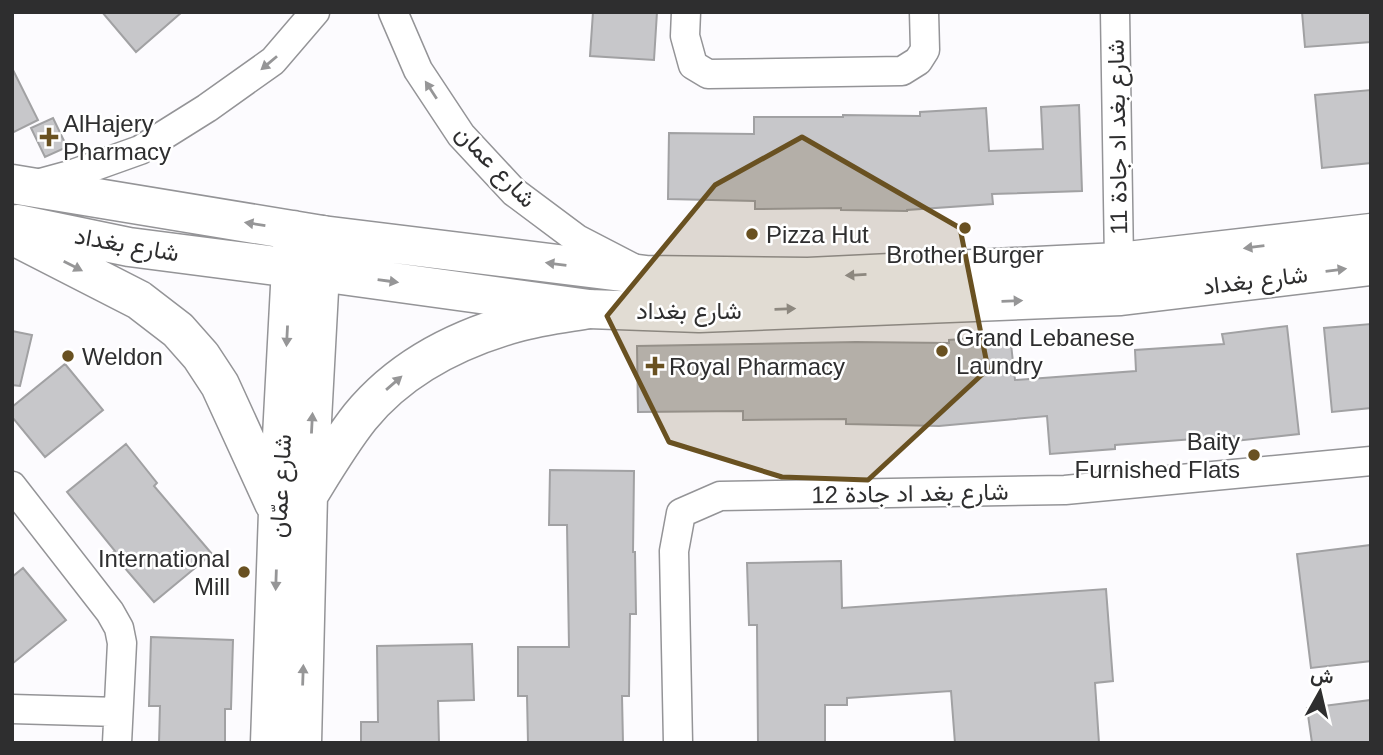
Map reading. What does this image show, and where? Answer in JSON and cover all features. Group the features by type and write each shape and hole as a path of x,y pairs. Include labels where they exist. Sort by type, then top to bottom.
{"main road":[{"name":"شارع بغداد","path":"20,185 307,232 646,275 808,277 1119,262 1371,233"},
{"name":"شارع بغداد","path":"12,223 130,247 589,309 699,313 1121,296 1371,266"},
{"name":"شارع عمّان","path":"270,743 293,504 307,232"},
{"path":"12,235 139,300 178,330 201,356 293,504 379,396 424,360 470,338 517,322 589,309"},
{"name":"شارع عمّان","path":"293,504 302,743"}],"street":[{"path":"20,185 71,175 140,150 207,108 273,61 315,12"},
{"name":"شارع عمان","path":"393,12 418,70 461,135 514,192 577,239 646,275"},
{"path":"686,12 685,36 693,65 708,74 902,71 918,61 925,50 924,12"},
{"name":"شارع بغد اد جادة 11","path":"1115,12 1119,262"},
{"name":"شارع بغد اد جادة 12","path":"678,743 674,551 681,513 720,496 1065,490 1371,461"},
{"path":"12,486 120,628 122,643 117,743"},
{"path":"12,709 118,712"}],"highlighted area":[{"path":"802,137 960,228 988,369 868,480 782,477 669,442 607,316 715,185"}],"building":[{"path":"102,12 182,12 136,52"},
{"path":"593,12 657,12 654,60 590,56"},
{"path":"1302,12 1371,12 1371,42 1305,47"},
{"path":"12,68 38,120 12,133"},
{"path":"1371,90 1371,163 1322,168 1315,95"},
{"path":"1079,105 1082,191 992,194 993,204 907,211 841,208 755,209 755,201 668,199 669,133 754,134 754,117 920,116 920,112 986,108 989,151 1043,149 1041,107"},
{"name":"AlHajery Pharmacy","path":"53,118 67,147 45,157 31,128"},
{"path":"1371,324 1371,408 1332,412 1324,328"},
{"path":"1287,326 1299,434 1235,441 1234,436 1115,445 1115,449 1050,454 1047,416 939,426 846,424 846,419 743,420 743,411 638,412 637,346 949,343 949,340 1010,335 1015,380 1136,371 1135,350 1224,344 1222,334"},
{"path":"12,331 32,335 20,386 12,385"},
{"path":"65,364 103,410 45,457 12,417 12,407"},
{"path":"126,444 157,483 154,486 212,554 154,602 112,553 115,551 67,492"},
{"path":"550,470 634,471 633,552 636,614 630,614 629,696 622,696 623,743 528,743 527,696 518,696 518,647 569,647 567,525 549,525"},
{"path":"1371,545 1371,661 1311,668 1297,554"},
{"path":"841,561 842,608 1106,589 1113,681 1095,683 1099,743 955,743 951,691 847,698 847,705 825,705 825,743 758,743 757,625 749,625 747,563"},
{"path":"23,568 66,620 12,664 12,577"},
{"path":"151,637 233,640 231,709 225,709 225,743 159,743 160,706 149,706"},
{"path":"472,644 474,700 438,701 439,743 361,743 361,722 378,722 377,646"},
{"path":"1371,700 1371,743 1312,743 1307,708"}],"place":[{"name":"AlHajery Pharmacy","path":"49,137"},
{"name":"Brother Burger","path":"965,228"},
{"name":"Pizza Hut","path":"752,234"},
{"name":"Grand Lebanese Laundry","path":"942,351"},
{"name":"Weldon","path":"68,356"},
{"name":"Royal Pharmacy","path":"655,366"},
{"name":"Baity Furnished Flats","path":"1254,455"},
{"name":"International Mill","path":"244,572"}]}
